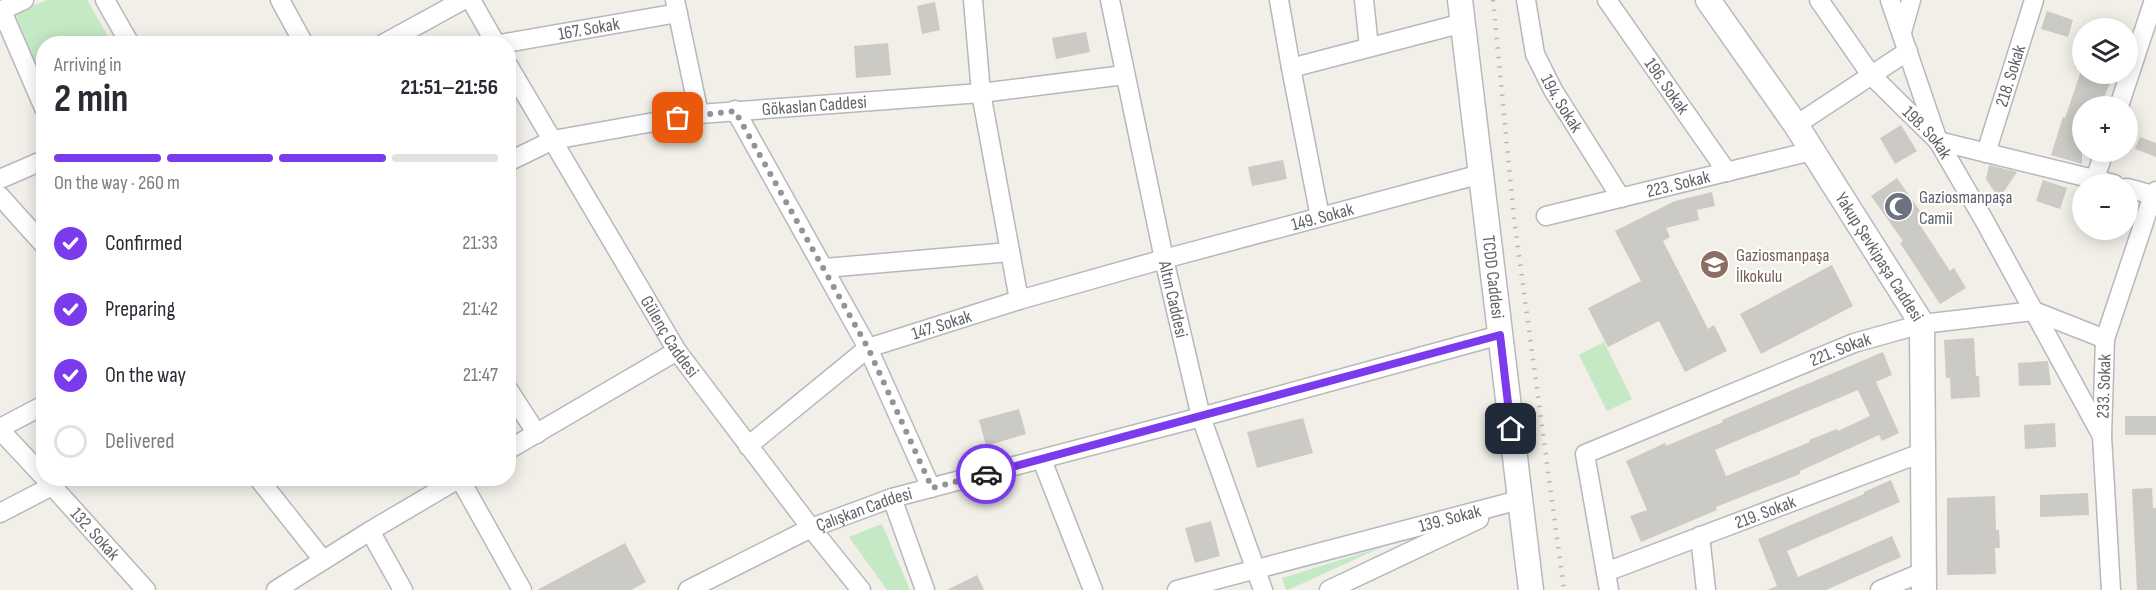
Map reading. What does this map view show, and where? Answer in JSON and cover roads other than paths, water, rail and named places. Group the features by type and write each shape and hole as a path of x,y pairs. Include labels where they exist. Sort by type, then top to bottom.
{"main road":[{"name":"Yakup Şevkipaşa Caddesi","path":"1708,0 1796,125 1922,324 1923,581"},
{"name":"TCDD Caddesi","path":"1462,12 1531,590"}],"street":[{"path":"24,0 1,11 36,90"},
{"path":"105,0 125,36"},
{"path":"280,0 300,36"},
{"path":"398,36 463,0"},
{"path":"471,0 493,36"},
{"path":"973,0 981,93 1019,300"},
{"name":"Altın Caddesi","path":"1110,0 1164,259 1201,417 1263,590"},
{"path":"1279,0 1320,217"},
{"path":"1364,0 1369,47"},
{"name":"194. Sokak","path":"1526,0 1535,54 1553,90 1621,198"},
{"name":"196. Sokak","path":"1607,0 1727,172"},
{"name":"198. Sokak","path":"1819,0 1871,75 1938,141 2102,436"},
{"path":"1890,0 1938,141 2074,174"},
{"path":"1902,32 1911,0"},
{"name":"218. Sokak","path":"1986,153 2034,0"},
{"path":"2122,96 2154,0"},
{"path":"676,7 699,114"},
{"name":"167. Sokak","path":"516,40 676,7"},
{"path":"1291,68 1369,47 1462,12"},
{"path":"1796,125 1908,51"},
{"name":"Gökaslan Caddesi","path":"516,158 553,140 699,114 981,93 1124,75"},
{"name":"Gülenç Caddesi","path":"516,78 677,351 810,528 861,590"},
{"path":"735,111 868,348 932,488"},
{"name":"223. Sokak","path":"1546,216 1812,151"},
{"path":"0,179 36,163"},
{"name":"149. Sokak","path":"1164,259 1482,174"},
{"path":"2138,190 2154,193"},
{"name":"233. Sokak","path":"2111,590 2102,436 2105,339 2154,193"},
{"path":"0,196 36,236"},
{"path":"825,268 1010,252"},
{"name":"147. Sokak","path":"748,446 868,348 1019,300 1164,259"},
{"name":"221. Sokak","path":"1607,581 1585,454 1854,343 1922,324 2034,311 2105,339"},
{"name":"Çalışkan Caddesi","path":"697,588 810,528 892,498 1042,460 1500,335"},
{"path":"516,446 677,351"},
{"path":"516,401 537,434"},
{"path":"0,429 36,409"},
{"name":"132. Sokak","path":"0,429 36,469"},
{"name":"219. Sokak","path":"1607,581 1700,536 1924,452"},
{"path":"1042,460 1093,590"},
{"path":"0,513 40,486"},
{"name":"132. Sokak","path":"52,486 146,590"},
{"path":"264,486 323,560"},
{"path":"276,590 370,531 448,486"},
{"path":"464,486 522,590"},
{"path":"892,498 925,590"},
{"name":"139. Sokak","path":"1177,590 1519,500"},
{"name":"139. Sokak","path":"1329,590 1519,500"},
{"path":"370,531 403,590"},
{"path":"1700,536 1707,590"},
{"path":"1880,590 1923,581"}],"railway":[{"path":"1493,0 1514,218 1564,590"}],"place":[{"name":"Gaziosmanpaşa Camii","path":"1898,207"},
{"name":"Gaziosmanpaşa İlkokulu","path":"1715,265"}]}
